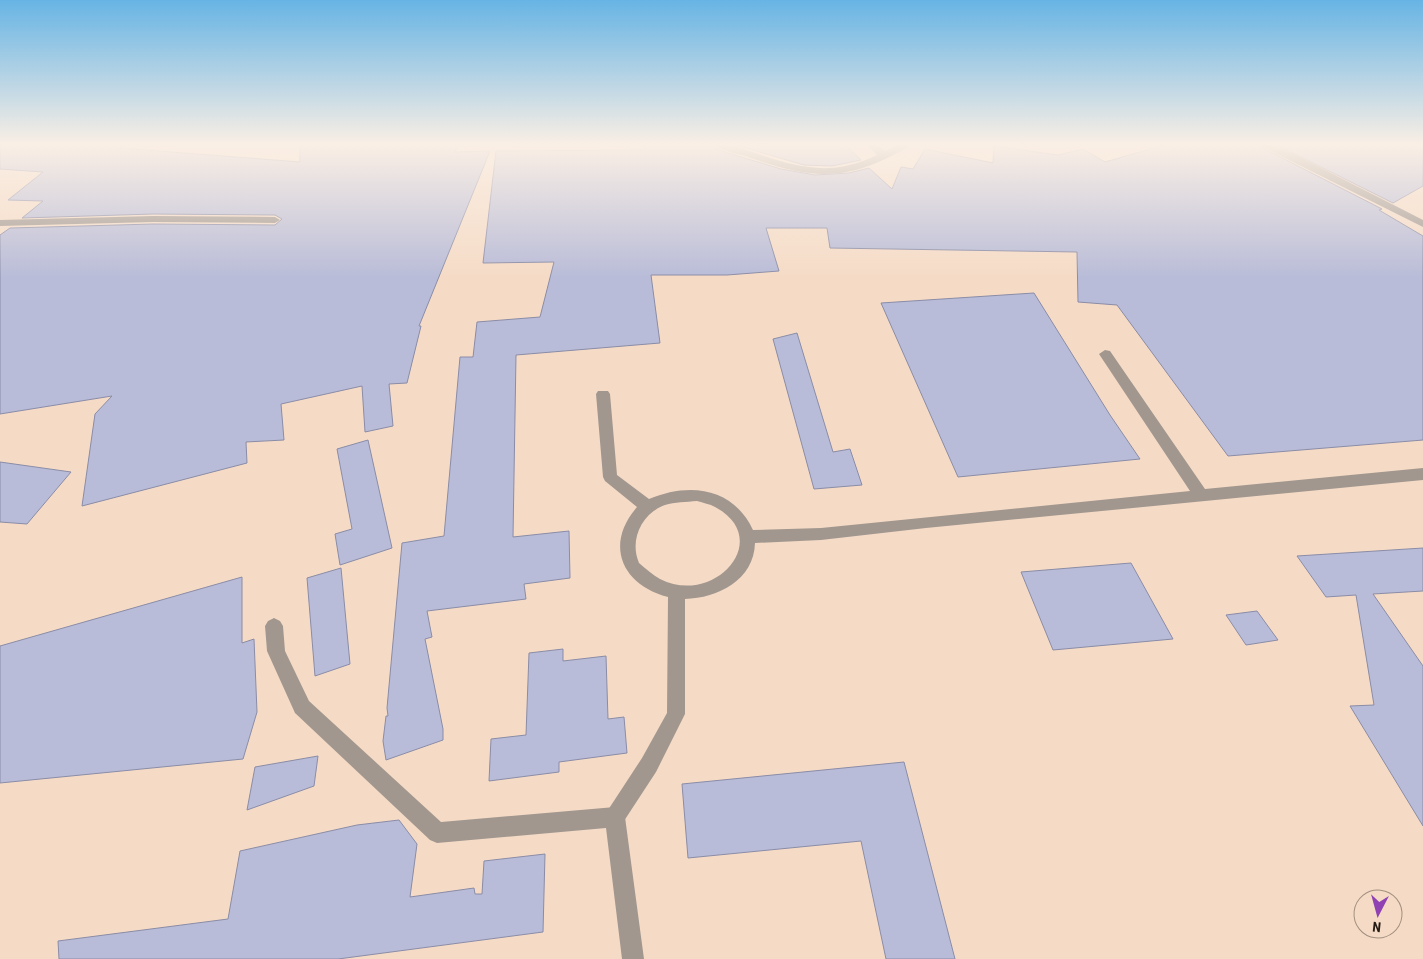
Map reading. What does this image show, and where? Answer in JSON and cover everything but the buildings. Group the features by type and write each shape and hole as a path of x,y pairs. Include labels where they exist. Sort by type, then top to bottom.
{"street":[{"path":"1355,189 1423,224"},
{"path":"0,223 153,219 275,220"},
{"path":"1105,354 1201,495"},
{"path":"604,394 610,477 648,507"},
{"path":"748,537 821,534 926,522 1423,474"},
{"path":"697,495 721,502 739,517 748,537 745,559 730,578 706,590 677,592 651,584 633,567 627,545 632,524 648,507 671,497 697,495"},
{"path":"633,959 615,817 649,765 676,714 677,592"},
{"path":"274,626 276,651 302,707 437,833 615,817"}]}
